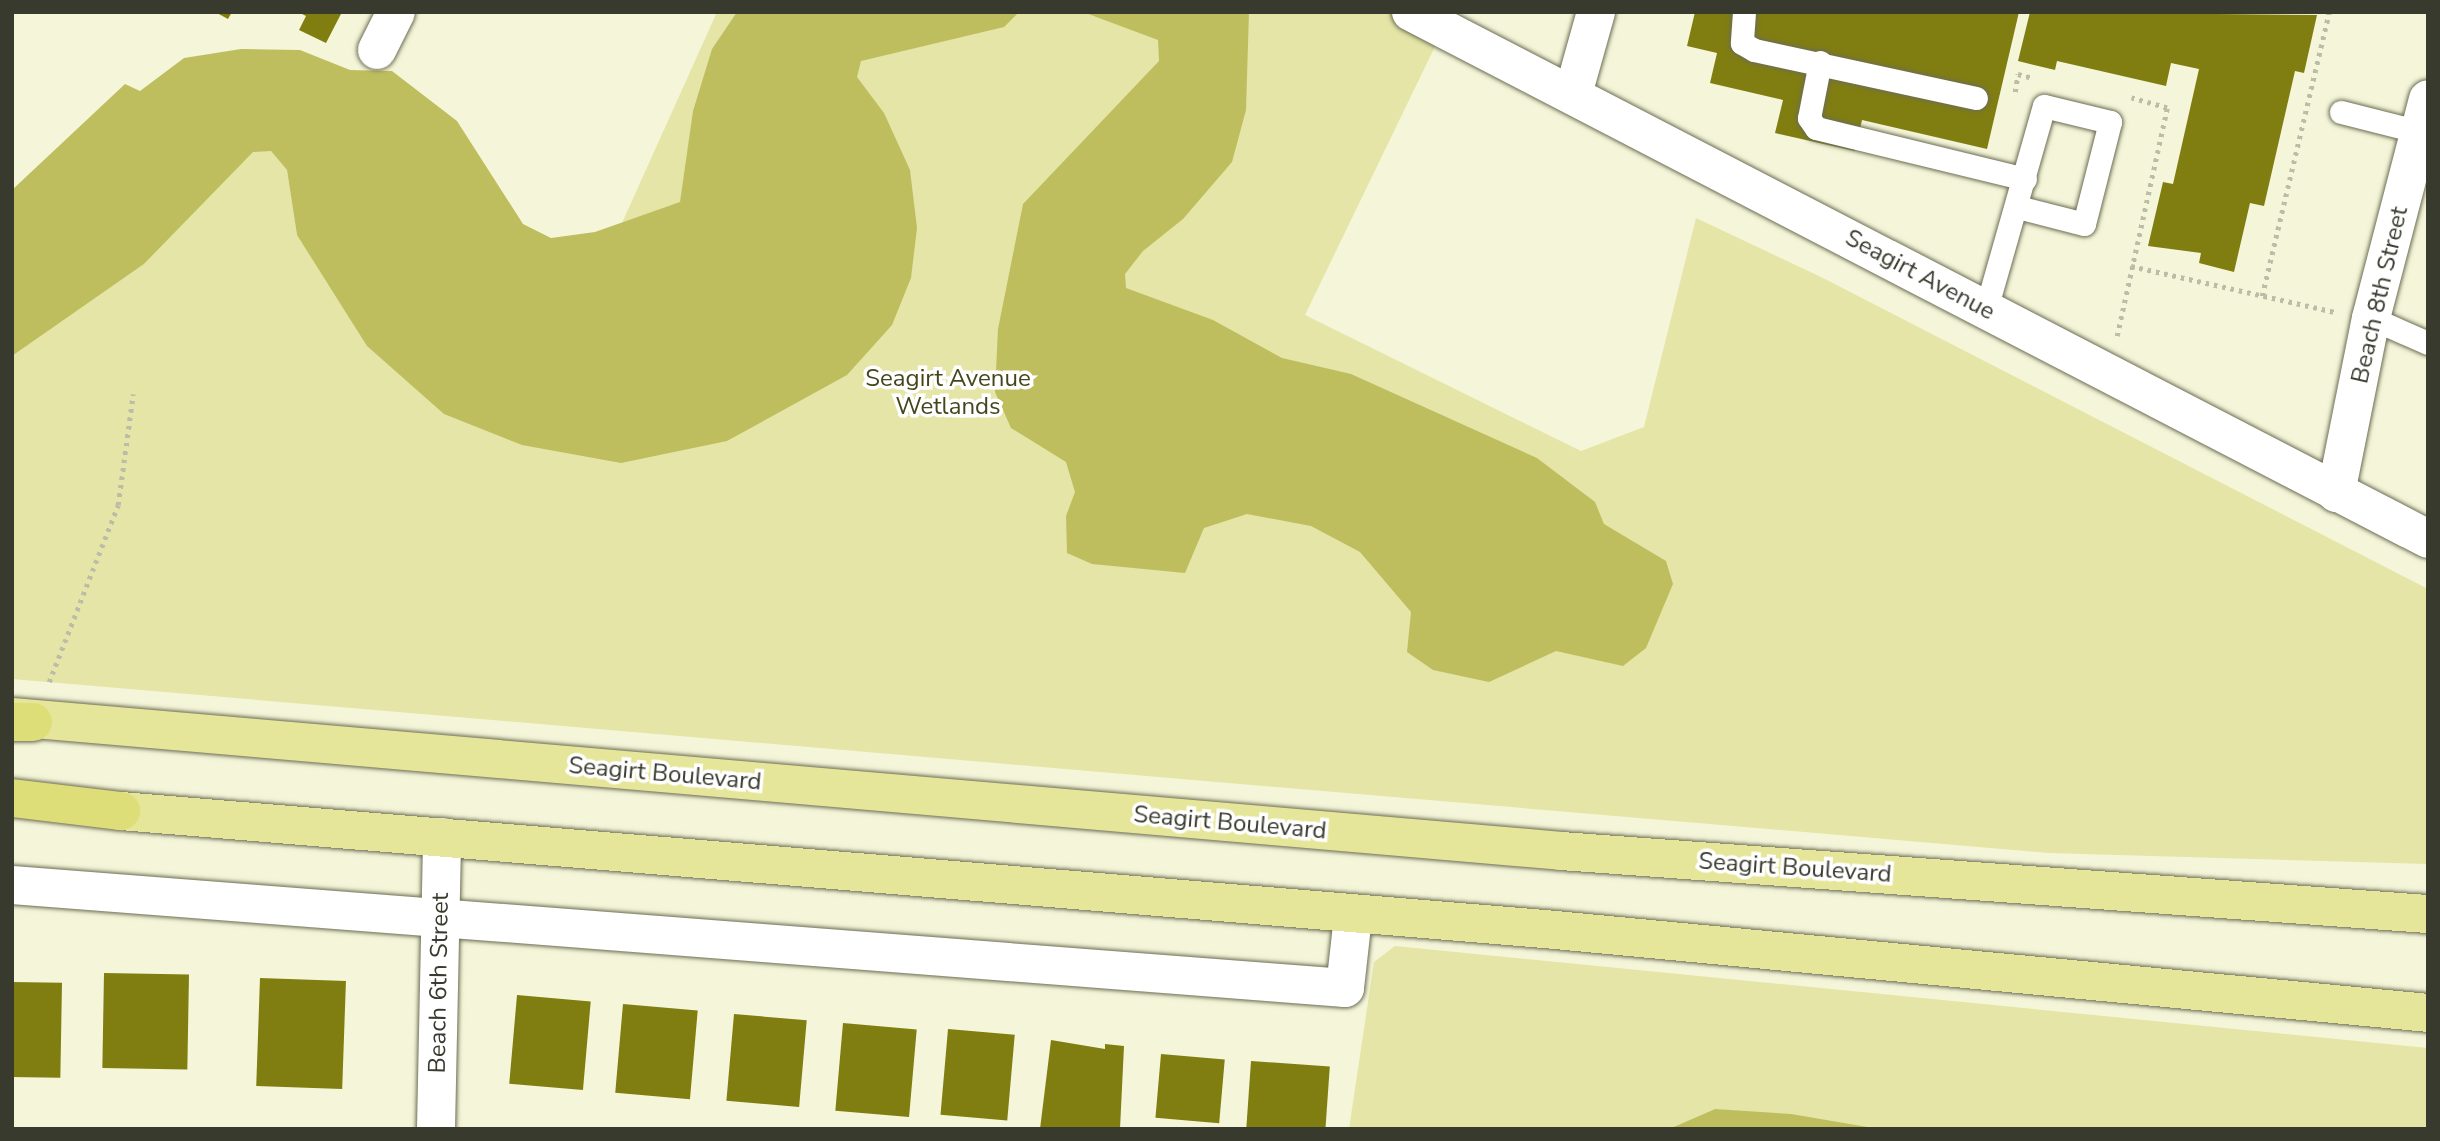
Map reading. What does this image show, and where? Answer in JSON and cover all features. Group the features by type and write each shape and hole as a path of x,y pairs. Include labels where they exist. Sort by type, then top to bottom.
{"highway":[{"path":"12,797 121,811"},
{"path":"12,813 121,811"}],"main road":[{"name":"Seagirt Boulevard","path":"19,721 1561,851 2428,914"},
{"path":"121,811 1353,917 1545,929 2428,1013"}],"street":[{"path":"377,50 396,12"},
{"name":"Seagirt Avenue","path":"1411,12 2428,539"},
{"path":"1573,94 1596,12"},
{"name":"Beach 8th Street","path":"2336,493 2353,315 2424,115"},
{"name":"Beach 6th Street","path":"436,1129 442,837"},
{"path":"12,885 1345,988 1353,917"}],"lane":[{"path":"1744,12 1742,43 1976,98"},
{"path":"1820,62 1809,118 1816,128 2025,179"},
{"path":"1986,309 2018,207 2044,106 2110,122 2084,224 2018,207"},
{"path":"2341,112 2424,115"},
{"path":"2353,315 2428,344"}],"path":[{"path":"2262,296 2329,12"},
{"path":"2131,266 2353,315"},
{"path":"19,721 118,505 133,394"}],"green space":[{"name":"Seagirt Avenue Wetlands","path":"717,12 1411,12 1443,30 1305,315 1581,451 1644,427 1696,218 1821,277 2428,589 2428,864 2049,853 12,679 12,356 144,264 253,151 271,151 287,170 297,235 522,445"},
{"path":"1395,946 2428,1048 2428,1129 1879,1129 1715,1109 1669,1129 1349,1129 1374,962"}],"shaded area":[{"path":"737,12 1019,12 1004,27 861,61 857,77 884,113 910,170 917,228 911,278 892,325 847,375 727,441 621,463 522,445 444,414 367,346 297,235 287,170 271,151 253,152 144,264 12,356 12,190 125,84 140,91 184,58 241,49 300,50 350,70 392,71 457,121 523,224 551,238 595,232 680,202 693,111 712,49"},
{"path":"1083,12 1249,12 1246,110 1232,162 1183,219 1143,251 1125,274 1126,288 1213,320 1282,358 1351,374 1537,458 1595,502 1604,524 1666,561 1673,584 1646,648 1623,666 1556,651 1489,682 1433,670 1407,652 1411,612 1360,552 1311,526 1247,514 1204,528 1185,573 1092,564 1067,553 1066,516 1075,492 1066,462 1011,428 995,392 998,329 1023,204 1159,61 1158,40"},
{"path":"1715,1109 1791,1114 1879,1129 1669,1129"}],"building":[{"path":"215,12 232,12 228,19"},
{"path":"298,12 342,12 326,43 299,30 306,16"},
{"path":"1695,12 2019,12 1987,149 1862,120 1855,151 1775,133 1783,100 1710,83 1717,53 1687,46"},
{"path":"2030,12 2317,15 2304,73 2295,71 2264,206 2250,203 2234,272 2199,263 2201,253 2148,246 2163,182 2173,184 2199,69 2171,63 2166,86 2057,61 2055,70 2018,61"},
{"path":"104,973 189,974 187,1069 102,1068"},
{"path":"260,978 346,981 342,1089 256,1086"},
{"path":"12,982 62,983 60,1078 12,1077"},
{"path":"517,995 591,1001 583,1090 509,1084"},
{"path":"623,1004 698,1011 690,1099 615,1093"},
{"path":"734,1014 807,1020 799,1107 726,1101"},
{"path":"843,1023 917,1029 909,1117 835,1111"},
{"path":"948,1029 1015,1035 1007,1121 941,1115"},
{"path":"1051,1040 1105,1049 1105,1044 1124,1046 1120,1129 1040,1129"},
{"path":"1161,1054 1225,1060 1219,1123 1155,1118"},
{"path":"1251,1061 1330,1067 1325,1129 1246,1129"}]}
